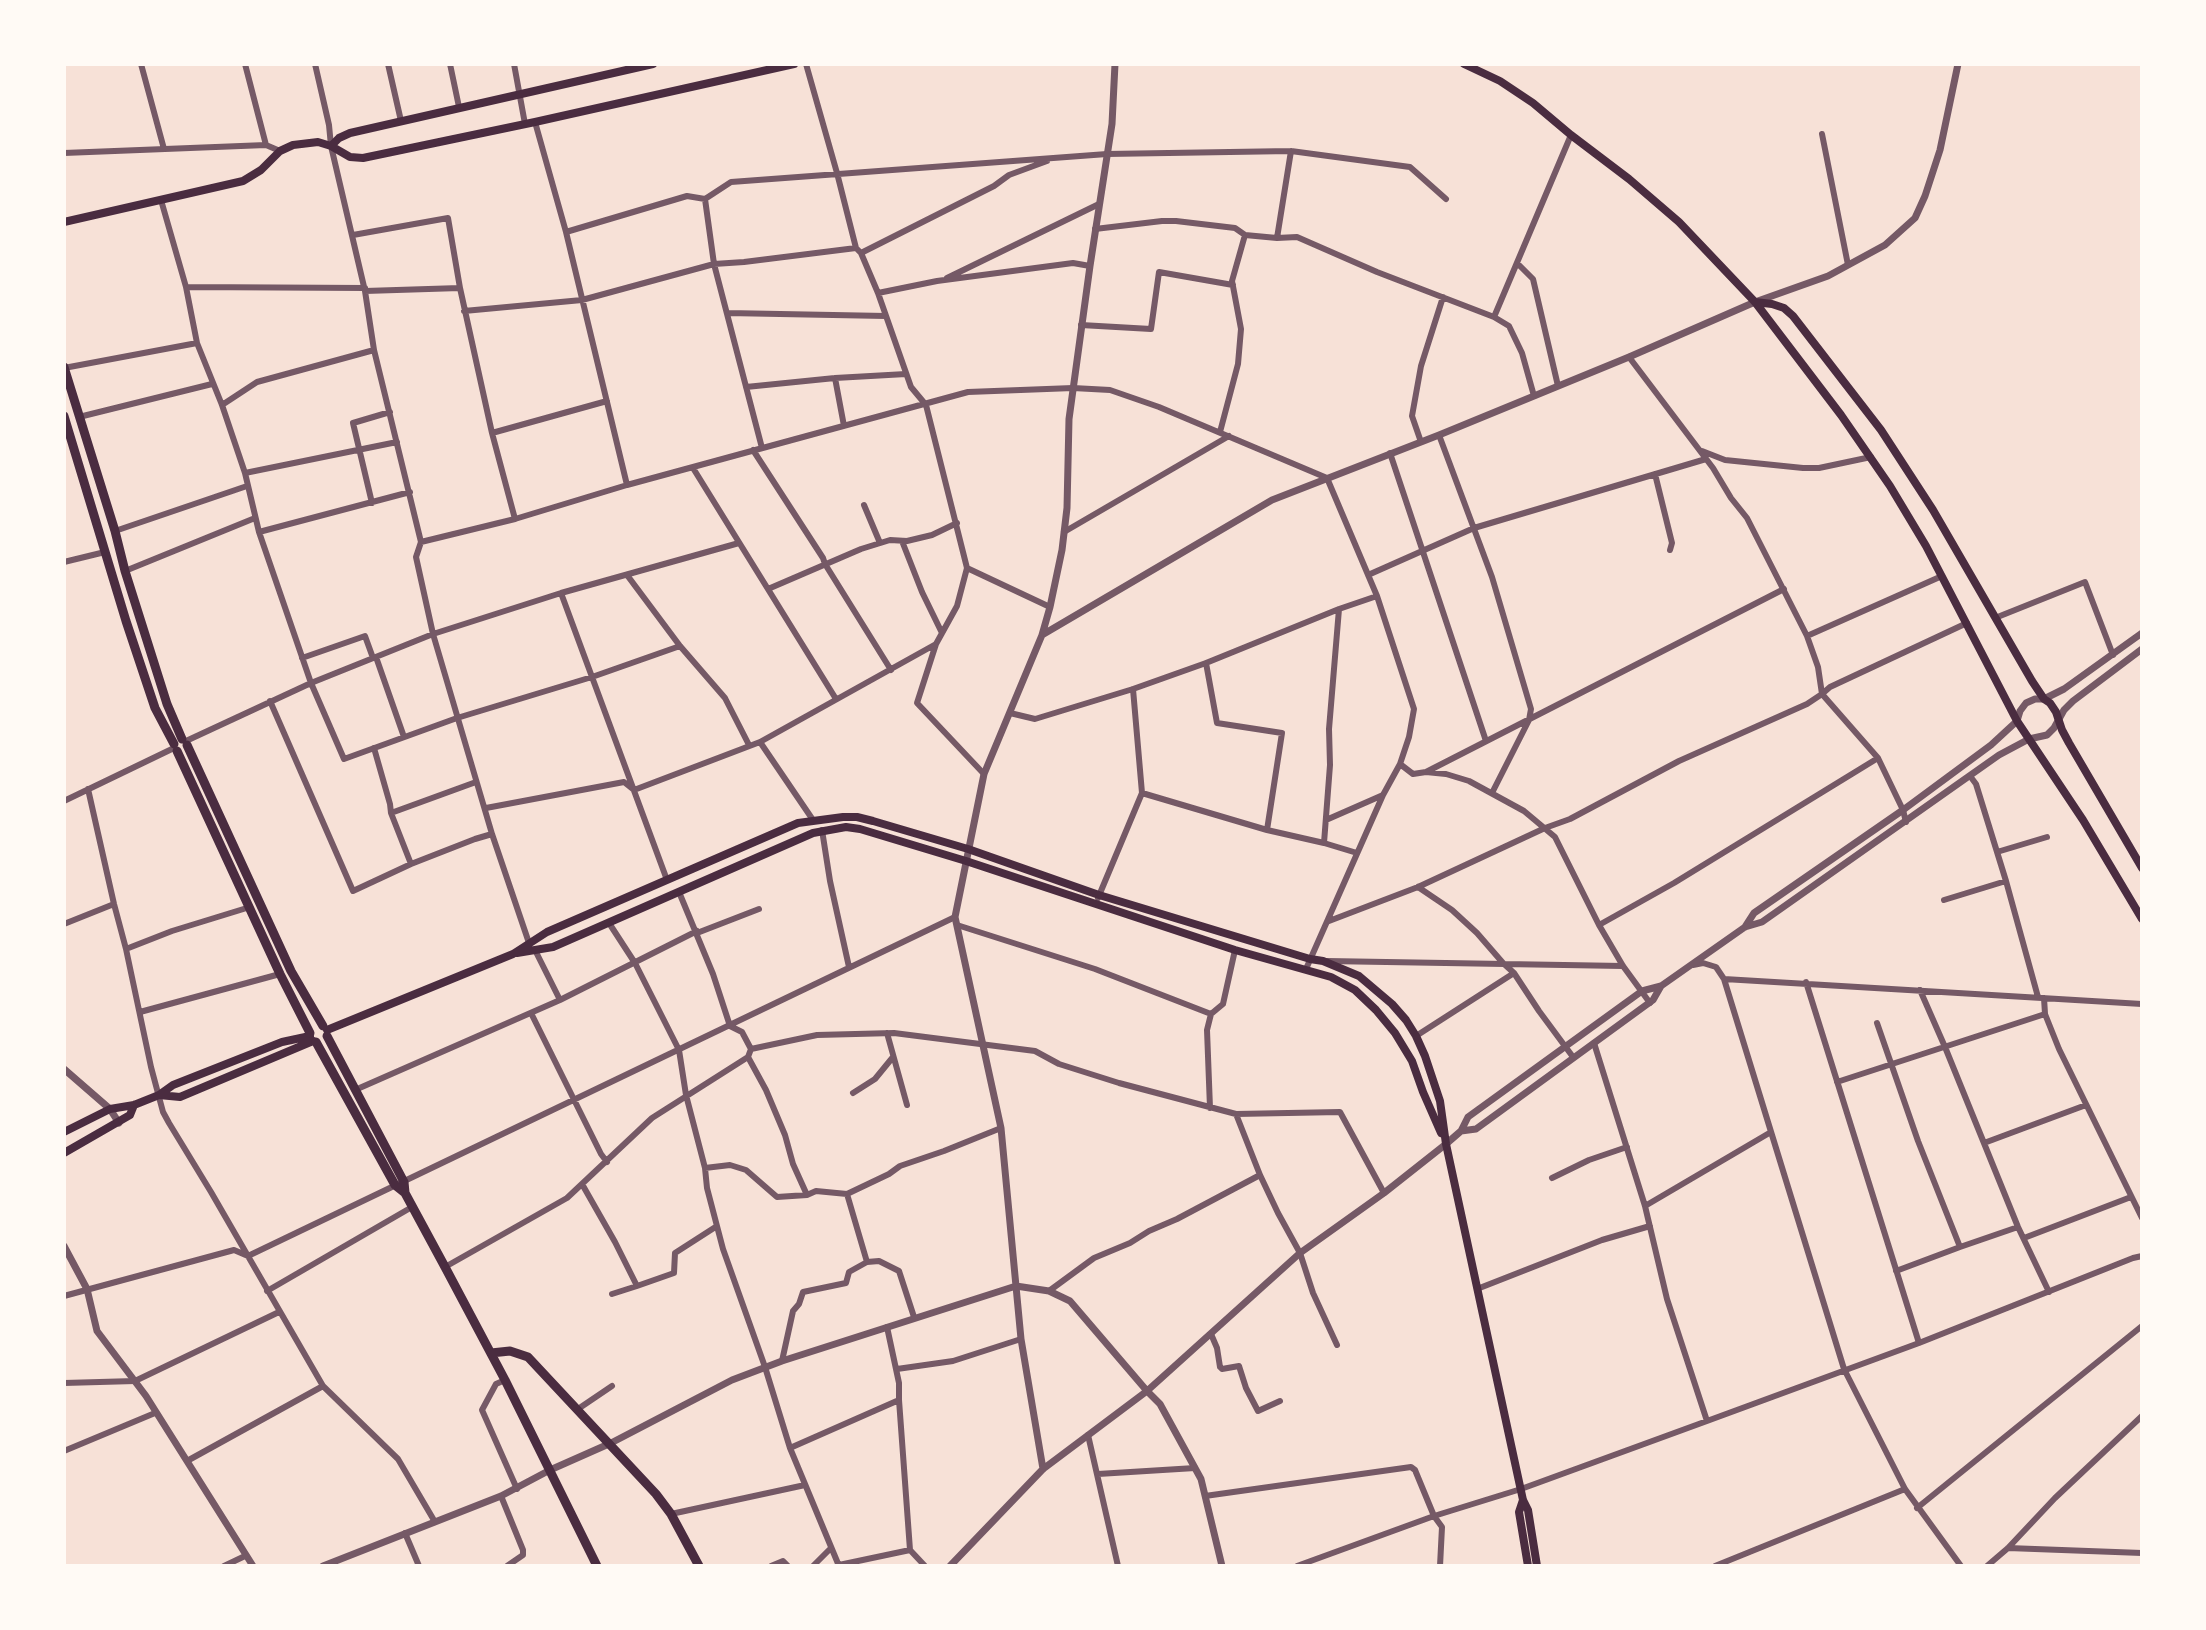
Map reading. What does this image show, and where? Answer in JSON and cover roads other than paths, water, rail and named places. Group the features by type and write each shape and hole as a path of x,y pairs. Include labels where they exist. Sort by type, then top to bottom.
{"main road":[{"path":"331,146 350,133 653,64"},
{"path":"64,222 243,181 261,170 280,151 293,145 311,142 331,146 350,157 363,158 794,64"},
{"path":"1464,64 1500,81 1533,103 1629,179 1679,222 1755,302 1871,457 1909,515 2017,721 2083,820 2142,919"},
{"path":"1755,302 1784,308 1793,316 1881,430 1924,495 2044,699 2050,703 2074,752 2142,868"},
{"path":"64,367 180,745 250,907 312,1038 405,1193 445,1267 597,1566"},
{"path":"64,416 155,708 180,745 291,971 326,1031 399,1183"},
{"path":"532,947 547,932 798,823 857,817 968,849 1235,950 1308,964 1323,961 1359,976 1392,1004 1416,1036 1440,1101 1476,1289 1523,1500 1528,1510 1537,1566"},
{"path":"312,1038 315,1026 326,1031 513,954 532,947 553,947 822,830 846,827 1308,964 1355,990 1395,1033 1412,1061 1446,1144"},
{"path":"64,1132 110,1109 134,1105 159,1095 173,1085 282,1042 312,1038 322,1042 326,1031"},
{"path":"64,1153 119,1123 130,1115 134,1105"},
{"path":"491,1353 510,1351 528,1357 656,1494 671,1514 699,1566"},
{"path":"1523,1500 1519,1512 1528,1566"}],"street":[{"path":"141,64 164,149"},
{"path":"245,64 266,145"},
{"path":"315,64 365,289 374,350 421,542 416,557 433,634 492,834 532,947 560,1000"},
{"path":"388,64 401,121"},
{"path":"450,64 459,107"},
{"path":"514,64 525,124"},
{"path":"806,64 858,251 878,293 911,387 926,405 967,568 957,606 936,644 917,703 984,774"},
{"path":"1043,1469 1021,1339 1001,1128 956,921 984,774 1042,635 1064,532 1069,419 1112,124 1115,64"},
{"path":"1042,635 1272,500 1439,435 1755,302 1828,276 1885,245 1915,218 1925,196 1940,150 1958,64"},
{"path":"535,122 566,232 627,485"},
{"path":"1822,134 1848,265"},
{"path":"1494,317 1571,135"},
{"path":"64,153 266,145 280,151"},
{"path":"566,232 687,196 705,199 731,182 1107,154 1291,151 1410,167 1446,199"},
{"path":"1277,238 1291,151"},
{"path":"464,311 582,300 714,264 858,251 994,186 1009,175 1055,157"},
{"path":"705,199 714,264 762,448"},
{"path":"161,200 186,287 197,343 245,473 259,532 302,658 344,759 457,718 592,677 680,646"},
{"path":"940,281 1099,204"},
{"path":"353,235 448,218 464,311 515,519"},
{"path":"1095,229 1176,221 1235,228 1245,235 1297,237 1494,317 1509,326 1522,353 1534,396"},
{"path":"1220,432 1238,364 1241,329 1232,281 1245,235"},
{"path":"878,293 940,281 1073,263 1090,266"},
{"path":"1517,263 1533,279 1558,386"},
{"path":"1081,325 1151,329 1159,272 1233,285"},
{"path":"186,287 460,288"},
{"path":"1421,442 1412,416 1421,366 1443,297"},
{"path":"727,313 886,316"},
{"path":"64,367 197,343"},
{"path":"222,405 257,382 374,350"},
{"path":"1629,357 1747,518 1807,636 1818,667 1822,694 1878,758 1906,822"},
{"path":"746,387 906,374"},
{"path":"835,378 844,426"},
{"path":"79,417 212,384"},
{"path":"421,542 515,519 627,485 968,392 1073,388 1110,390 1159,407 1327,478 1377,596 1414,709 1400,764 1383,795 1308,964"},
{"path":"492,433 607,401"},
{"path":"372,503 353,423 390,412"},
{"path":"1439,435 1492,577 1531,709 1529,720 1492,793"},
{"path":"1064,532 1229,436"},
{"path":"245,473 397,442"},
{"path":"753,450 891,670"},
{"path":"1700,451 1725,460 1803,468 1819,468 1871,457"},
{"path":"1390,453 1486,741"},
{"path":"1368,575 1474,528 1706,459"},
{"path":"693,468 836,699"},
{"path":"1655,474 1672,543 1670,550"},
{"path":"115,531 247,486"},
{"path":"259,532 410,492"},
{"path":"864,505 880,543"},
{"path":"125,571 255,518"},
{"path":"768,589 880,543 932,535 957,523"},
{"path":"902,541 942,633"},
{"path":"64,801 270,701 433,634 561,593 739,543"},
{"path":"64,562 105,552"},
{"path":"967,568 1050,607"},
{"path":"627,575 680,646 725,698 749,745"},
{"path":"1807,636 1942,576"},
{"path":"1995,618 2085,582 2113,655"},
{"path":"1426,772 1784,589"},
{"path":"561,593 667,880"},
{"path":"1010,713 1035,719 1133,689 1377,596"},
{"path":"1324,843 1339,609"},
{"path":"1329,921 1418,887 1570,819 1679,761 1807,704 1830,687 1967,623"},
{"path":"1745,927 1754,913 1991,745 2017,721 2026,703 2044,699 2073,683 2142,633"},
{"path":"302,658 365,636 404,737"},
{"path":"634,790 760,742 936,644"},
{"path":"950,1566 1043,1469 1147,1391 1300,1253 1446,1144 1461,1131 1468,1117 1642,991 1661,986 1745,927 1762,922 1999,755 2029,739 2047,735 2073,701 2142,649"},
{"path":"1206,663 1217,723 1282,733 1267,830"},
{"path":"1097,900 1142,793 1133,689"},
{"path":"270,701 353,891 411,864 492,834"},
{"path":"760,742 813,820"},
{"path":"374,748 391,813 411,864"},
{"path":"1599,925 1674,883 1878,758"},
{"path":"1400,764 1413,774 1446,774 1469,781 1524,811 1555,837 1599,925 1650,1003"},
{"path":"1970,776 1976,784 2045,1014 2142,1218"},
{"path":"391,813 476,782"},
{"path":"486,808 624,782 634,790"},
{"path":"88,789 159,1095 173,1133 323,1386 398,1459 435,1522"},
{"path":"1142,793 1357,853"},
{"path":"1326,820 1383,795"},
{"path":"822,830 849,967"},
{"path":"1997,852 2047,837"},
{"path":"1944,900 2006,881"},
{"path":"1418,887 1452,910 1514,973 1573,1057"},
{"path":"679,892 697,932 730,1026 742,1032 807,1195"},
{"path":"64,924 114,904"},
{"path":"126,949 250,907"},
{"path":"355,1090 560,1000 697,932 759,909"},
{"path":"64,1296 234,1250 248,1256 730,1026 753,1012 956,921 1095,969 1211,1014"},
{"path":"609,923 635,963 679,1050 686,1095 717,1226 790,1448 839,1565 910,1550"},
{"path":"1210,1108 1207,1030 1211,1014 1223,1004 1235,950"},
{"path":"1323,961 1623,966"},
{"path":"1692,965 1703,963 1716,967 1724,979 1844,1369 1905,1489 1961,1566"},
{"path":"1416,1036 1514,973"},
{"path":"140,1012 280,974"},
{"path":"1724,979 2142,1004"},
{"path":"1806,982 1919,1343"},
{"path":"1461,1131 1476,1129 1650,1003 1661,986"},
{"path":"1920,990 2018,1227 2049,1292"},
{"path":"531,1013 607,1162"},
{"path":"1837,1082 2045,1014"},
{"path":"1877,1023 1918,1141 1960,1247"},
{"path":"887,1033 907,1105"},
{"path":"445,1267 567,1198 652,1118 749,1053 817,1035 887,1033 1035,1051 1059,1064 1236,1114 1340,1112 1384,1193"},
{"path":"1594,1043 1645,1206 1667,1299 1707,1421"},
{"path":"853,1093 875,1079 893,1057"},
{"path":"64,1069 110,1109 119,1123"},
{"path":"1984,1143 2086,1105"},
{"path":"1236,1114 1260,1175 1300,1253 1313,1293 1337,1345"},
{"path":"705,1168 730,1165 746,1170 777,1197 807,1195 816,1191 847,1194 900,1166 1001,1128"},
{"path":"1645,1206 1771,1132"},
{"path":"1552,1178 1589,1160 1627,1147"},
{"path":"1049,1291 1094,1258 1130,1243 1260,1175"},
{"path":"582,1184 637,1286"},
{"path":"847,1194 867,1262"},
{"path":"2024,1238 2131,1197"},
{"path":"267,1291 412,1207"},
{"path":"612,1294 674,1273 675,1253 717,1226"},
{"path":"1476,1289 1602,1240 1650,1226"},
{"path":"1896,1271 2018,1227"},
{"path":"64,1246 87,1289 97,1331 135,1381 253,1566"},
{"path":"1297,1566 1707,1421 2142,1256"},
{"path":"782,1361 793,1311 803,1292 846,1283 849,1272 867,1262 879,1261 899,1271 914,1317"},
{"path":"323,1566 344,1562 405,1533 517,1489 732,1380 914,1317 1016,1286 1049,1291 1070,1301 1160,1404 1201,1479 1222,1566"},
{"path":"64,1383 135,1381 279,1312"},
{"path":"1917,1508 2142,1326"},
{"path":"887,1327 897,1369 910,1550 925,1566"},
{"path":"1211,1334 1220,1367 1239,1366 1258,1411 1280,1401"},
{"path":"897,1369 953,1361 1021,1339"},
{"path":"505,1380 496,1384 482,1410 517,1489"},
{"path":"187,1461 323,1386"},
{"path":"578,1409 612,1386"},
{"path":"790,1448 899,1400"},
{"path":"64,1451 155,1413"},
{"path":"1987,1566 2142,1416"},
{"path":"1088,1435 1118,1566"},
{"path":"1205,1496 1406,1467 1415,1470 1434,1516 1442,1527 1440,1566"},
{"path":"1098,1474 1195,1468"},
{"path":"671,1514 805,1485"},
{"path":"1715,1566 1905,1489"},
{"path":"501,1496 523,1550 523,1555 507,1566"},
{"path":"405,1533 419,1566"},
{"path":"813,1566 831,1548"},
{"path":"2008,1548 2142,1553"},
{"path":"224,1566 245,1556"},
{"path":"771,1566 783,1561 788,1566"}]}
